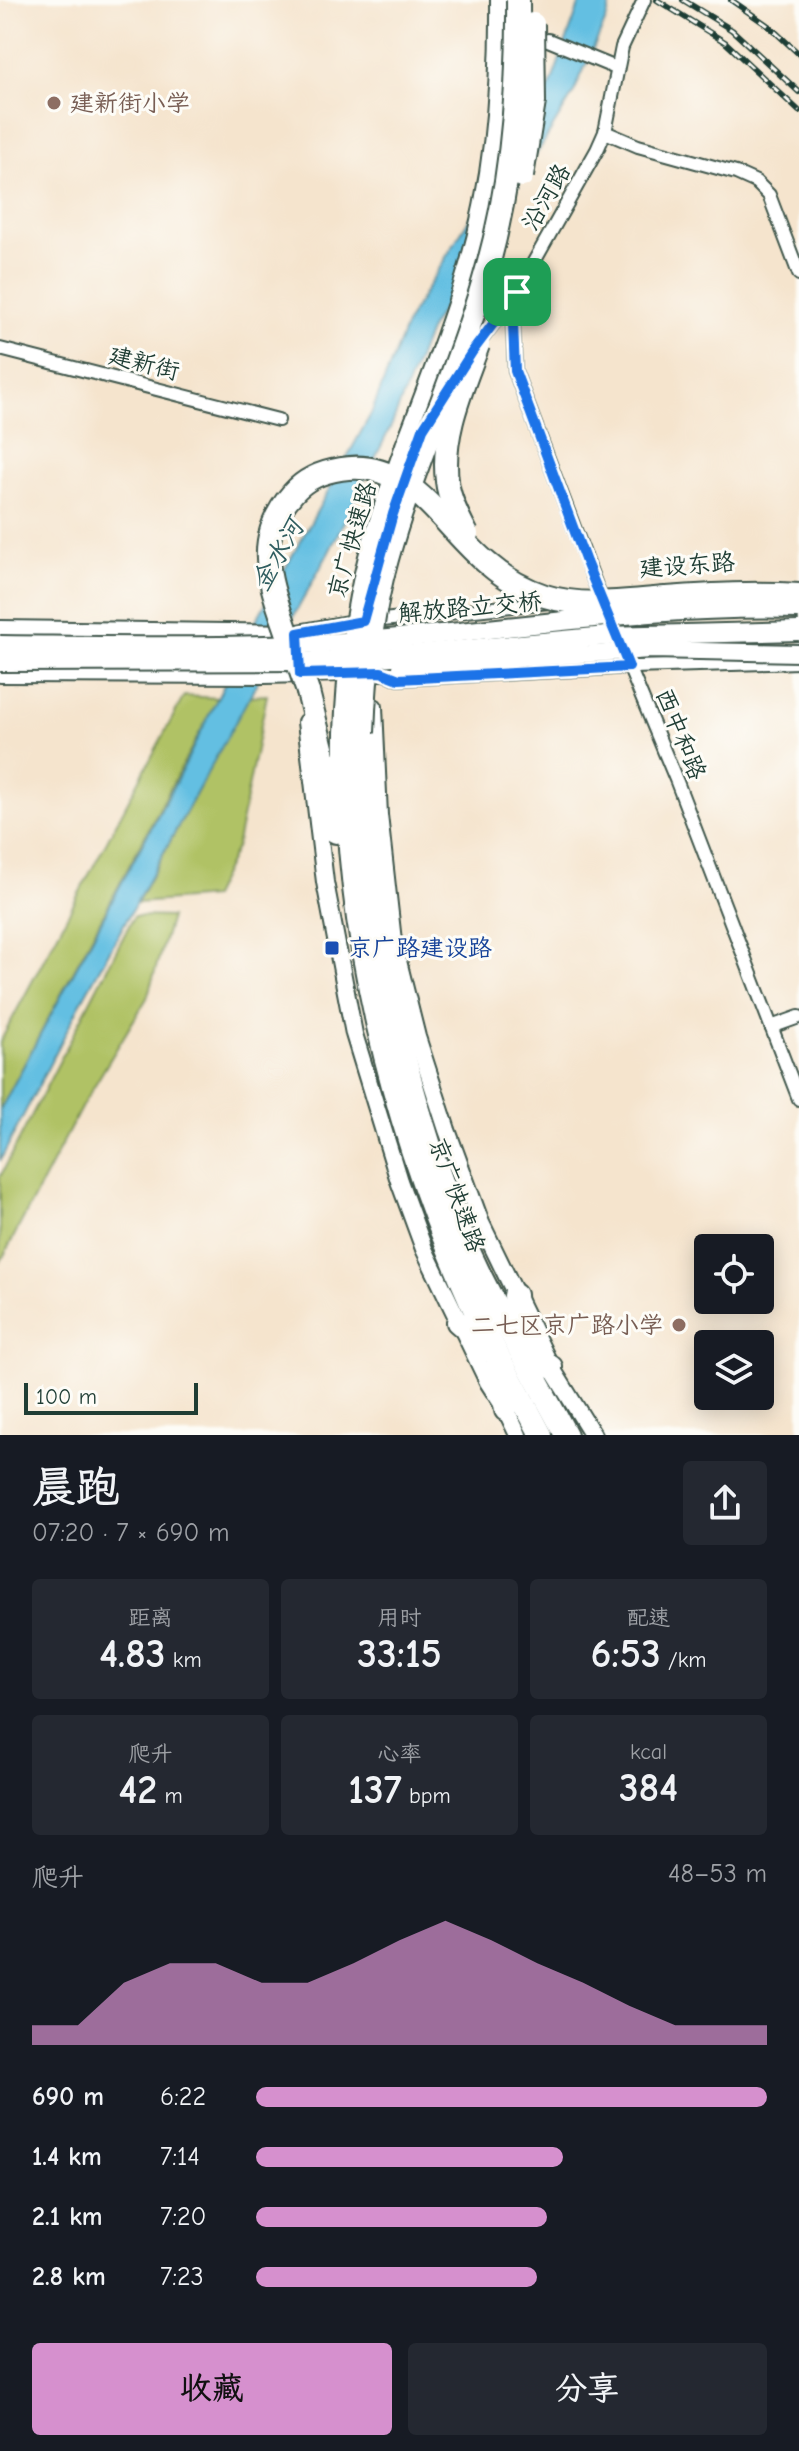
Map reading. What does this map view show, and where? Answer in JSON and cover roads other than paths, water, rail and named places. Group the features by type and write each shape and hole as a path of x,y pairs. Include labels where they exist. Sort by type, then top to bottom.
{"highway":[{"name":"京广快速路","path":"472,1280 424,1188 386,1062 354,885 346,768 350,673 359,607 370,558 463,292 476,246 495,149 501,89 502,0"},
{"name":"京广快速路","path":"472,1280 432,1153 391,1005 371,884 363,789 363,733 369,649 386,562 483,284 506,185 517,90 518,0"},
{"path":"485,562 457,515 447,480 447,459 458,400 490,309 526,156 534,102 531,0"},
{"path":"395,1094 377,1060 368,1027 347,915 325,760 308,692 270,581 268,542 278,513 306,481 320,473 367,468 390,474 425,499 485,562 528,589 569,601 616,602 717,594 799,595"},
{"path":"472,1280 518,1345 566,1435"},
{"path":"472,1280 541,1435"},
{"path":"515,1295 518,1345"},
{"path":"458,1322 497,1356 506,1410"},
{"path":"518,1345 551,1367"}],"main road":[{"name":"解放路立交桥","path":"0,645 310,643 386,639 706,609 799,609"},
{"name":"解放路立交桥","path":"0,662 312,661 607,636 799,631"}],"street":[{"name":"沿河路","path":"363,621 393,514 423,429 472,352 517,292 597,150 605,132 622,47 644,0"},
{"path":"548,40 616,68"},
{"path":"605,132 638,146 736,173 756,182 769,195 799,274"},
{"name":"西中和路","path":"517,292 513,337 515,371 600,596 677,782 799,1099"},
{"name":"建新街","path":"0,349 278,420"},
{"name":"建设东路","path":"0,629 295,633 363,621 676,588 799,584"},
{"path":"383,620 377,672 381,831 393,941 404,989 447,1130 481,1223 551,1367 593,1435"},
{"path":"295,633 325,882 354,1034 399,1181 424,1249 458,1322"},
{"path":"0,674 265,675 377,672 401,667 650,650 799,653"},
{"path":"377,672 399,679 799,662"},
{"path":"771,1027 799,1017"},
{"path":"506,1410 518,1435"}],"water":[{"path":"581,0 612,0 573,94 429,331 392,424 329,552 84,997 0,1161 0,1110 180,774 252,628 371,414 408,320 551,84"}],"railway":[{"path":"657,0 725,42 799,111"},
{"path":"683,0 732,30 799,92"},
{"path":"731,0 770,27 799,54"}],"place":[{"name":"建新街小学","path":"54,103"},
{"name":"京广路建设路","path":"332,948"},
{"name":"二七区京广路小学","path":"679,1325"}],"water label":[{"name":"金水河","path":"278,555"}]}
